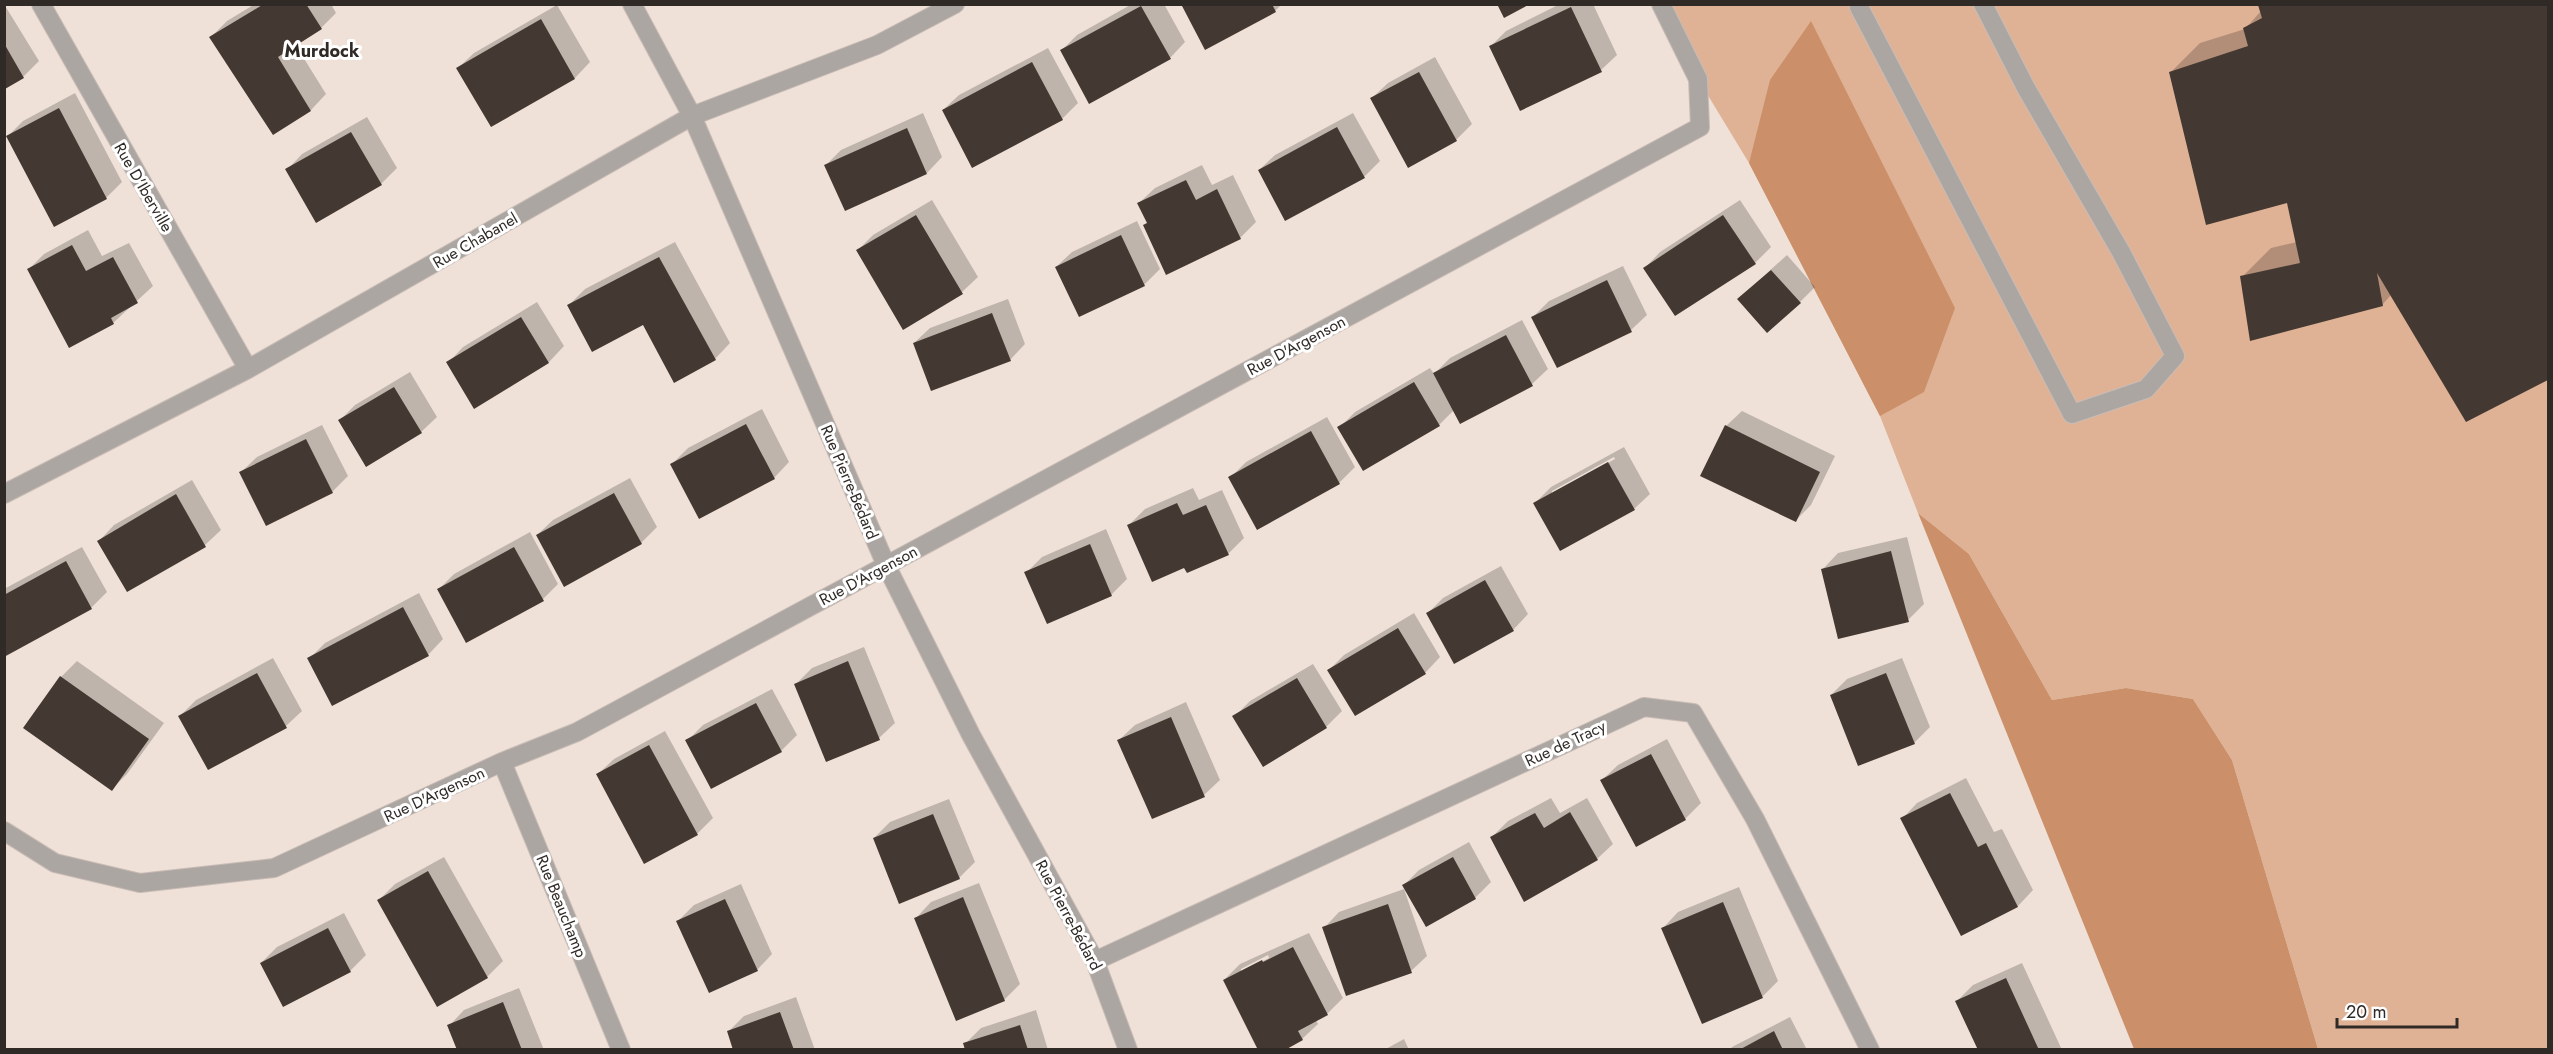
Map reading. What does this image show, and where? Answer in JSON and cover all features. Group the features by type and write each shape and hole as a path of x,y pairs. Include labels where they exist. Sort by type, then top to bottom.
{"street":[{"name":"Rue D'Iberville","path":"41,4 248,369"},
{"name":"Rue Pierre-Bédard","path":"632,4 692,116 886,565 971,735 1095,961 1128,1050"},
{"name":"Rue Chabanel","path":"4,495 248,369 692,116 877,45 955,4"},
{"name":"Rue D'Argenson","path":"4,831 55,863 140,883 274,868 502,762 578,732 1700,127 1698,79 1661,4"},
{"path":"1860,4 1859,7 1939,164 2072,414 2146,389 2175,356 2121,252 2026,88 1983,4"},
{"name":"Rue de Tracy","path":"1095,961 1644,707 1693,713 1755,819 1870,1050"},
{"name":"Rue Beauchamp","path":"502,762 621,1050"}],"shaded area":[{"path":"1661,5 2548,5 2548,1049 2318,1049 2232,760 2193,699 2126,688 2052,700 1969,554 1918,513 1880,416 1749,163 1698,79"},
{"path":"1811,21 1955,308 1924,392 1880,416 1749,163 1770,80"},
{"path":"1918,513 1969,554 2052,700 2126,688 2193,699 2232,760 2318,1049 2134,1049"}],"building":[{"path":"264,4 306,4 322,29 278,57 311,111 273,135 209,37"},
{"path":"1181,4 1272,4 1276,12 1205,50"},
{"path":"1497,4 1530,4 1504,18"},
{"path":"2258,5 2548,5 2548,380 2466,422 2377,273 2383,306 2250,341 2240,276 2300,263 2287,203 2206,225 2169,72 2248,46 2243,28 2262,18"},
{"path":"1141,6 1171,59 1089,104 1060,50"},
{"path":"1571,7 1602,72 1520,111 1489,46"},
{"path":"541,19 575,79 491,127 456,68"},
{"path":"5,45 24,78 5,89"},
{"path":"1032,62 1063,120 972,168 942,110"},
{"path":"1419,72 1457,141 1408,168 1370,98"},
{"path":"59,108 107,199 54,227 6,136"},
{"path":"1337,127 1365,178 1285,221 1258,170"},
{"path":"907,128 927,174 845,211 824,165"},
{"path":"351,132 382,185 316,223 285,169"},
{"path":"1186,180 1196,200 1217,189 1241,239 1166,275 1143,225 1147,223 1137,203"},
{"path":"916,215 963,294 903,330 856,250"},
{"path":"1723,215 1756,264 1675,316 1643,268"},
{"path":"1121,235 1145,286 1079,317 1055,267"},
{"path":"72,245 86,271 113,257 138,303 111,318 114,324 69,348 27,269"},
{"path":"659,257 716,360 674,383 643,325 592,352 567,305"},
{"path":"1771,270 1801,303 1767,333 1737,299"},
{"path":"1607,280 1632,332 1557,368 1531,317"},
{"path":"992,313 1011,361 931,391 913,343"},
{"path":"521,317 549,363 474,409 446,362"},
{"path":"1506,335 1533,386 1460,424 1433,373"},
{"path":"1414,382 1440,426 1363,471 1337,427"},
{"path":"394,387 422,433 366,467 338,420"},
{"path":"746,424 775,479 699,519 670,464"},
{"path":"1725,425 1820,472 1796,522 1700,476"},
{"path":"1311,431 1340,484 1257,530 1228,477"},
{"path":"306,439 333,493 266,526 239,472"},
{"path":"1608,462 1635,510 1560,551 1533,503"},
{"path":"614,493 642,544 564,587 536,535"},
{"path":"176,494 206,547 127,592 97,541"},
{"path":"1177,503 1183,515 1206,505 1229,555 1187,573 1184,568 1152,582 1127,525"},
{"path":"1090,544 1112,596 1047,624 1024,572"},
{"path":"514,547 544,601 466,643 437,589"},
{"path":"1891,551 1909,622 1838,639 1821,569"},
{"path":"66,561 92,609 4,657 4,595"},
{"path":"1485,580 1514,631 1454,664 1426,613"},
{"path":"403,607 429,656 332,706 307,658"},
{"path":"1398,628 1426,674 1355,716 1327,670"},
{"path":"848,661 880,740 826,762 794,684"},
{"path":"257,673 287,728 208,770 178,716"},
{"path":"1886,673 1915,744 1858,766 1830,695"},
{"path":"60,676 149,739 112,791 23,728"},
{"path":"1297,678 1327,728 1263,767 1232,716"},
{"path":"756,703 782,752 711,789 685,740"},
{"path":"1171,717 1205,797 1152,819 1117,740"},
{"path":"649,745 698,835 644,864 596,774"},
{"path":"1651,754 1686,820 1636,847 1600,780"},
{"path":"1950,793 1978,847 1986,843 2018,907 1961,936 1900,818"},
{"path":"1570,812 1598,860 1524,902 1490,837 1535,813 1544,828"},
{"path":"933,814 960,879 899,904 873,838"},
{"path":"1453,857 1476,899 1426,927 1402,885"},
{"path":"428,871 488,978 437,1007 377,900"},
{"path":"963,897 1005,1001 956,1021 914,918"},
{"path":"725,899 758,971 709,993 676,921"},
{"path":"1723,902 1763,998 1702,1024 1661,928"},
{"path":"1388,904 1412,973 1346,996 1322,927"},
{"path":"328,928 351,972 283,1007 260,963"},
{"path":"1293,947 1328,1015 1298,1031 1303,1040 1285,1050 1258,1050 1223,980"},
{"path":"2006,978 2039,1050 1978,1050 1955,1001"},
{"path":"503,1002 522,1050 457,1050 447,1025"},
{"path":"780,1012 794,1050 733,1050 727,1031"},
{"path":"1020,1025 1028,1050 965,1050 963,1043"},
{"path":"1774,1031 1783,1050 1739,1050"}],"district":[{"name":"Murdock","path":"322,51"}]}
